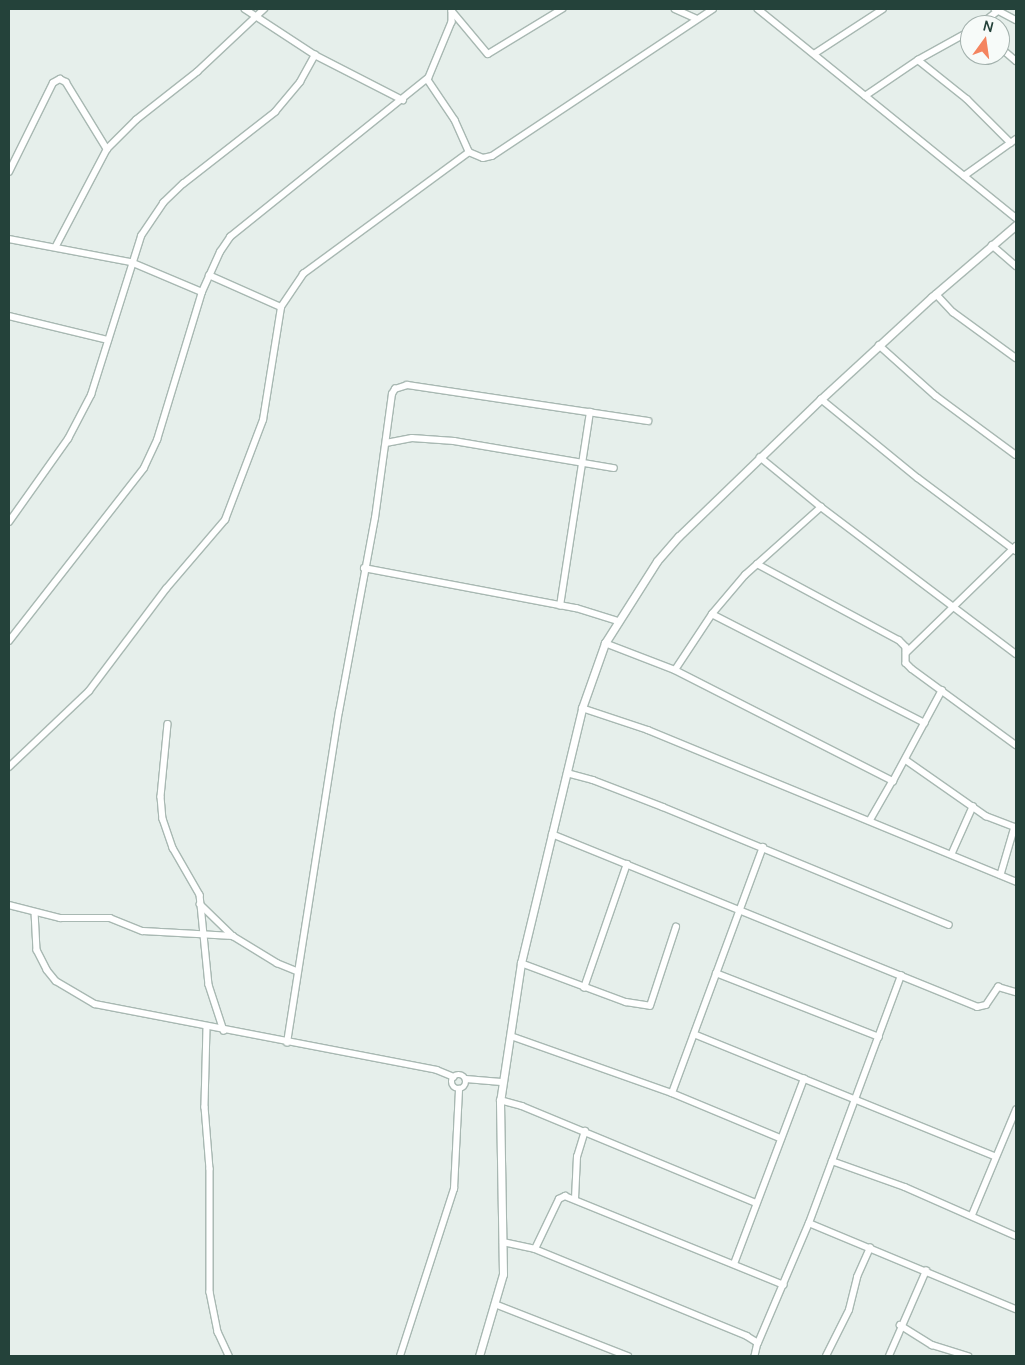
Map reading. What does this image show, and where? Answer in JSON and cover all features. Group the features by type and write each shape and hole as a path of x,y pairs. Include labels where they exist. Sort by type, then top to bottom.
{"street":[{"path":"245,9 315,55 404,100"},
{"path":"56,246 108,149 136,120 197,72 264,9"},
{"path":"452,10 488,54 562,9"},
{"path":"675,9 697,19"},
{"path":"428,78 463,134 469,152 483,158 492,156 713,9"},
{"path":"758,9 1016,218"},
{"path":"814,54 883,9"},
{"path":"9,641 144,468 157,440 202,292 220,252 242,226 404,100 428,78 452,22 452,10"},
{"path":"997,10 1016,20"},
{"path":"865,96 918,60 960,37"},
{"path":"9,522 68,439 91,395 131,262 141,236 163,204 204,166 275,112 300,82 315,55"},
{"path":"918,60 967,99 1013,141 964,176"},
{"path":"9,172 53,83 60,79 66,82 108,149"},
{"path":"9,767 89,691 166,589 225,520 263,420 281,308 304,274 469,152"},
{"path":"479,1356 496,1304 503,1274 501,1082 521,963 582,708 605,643 657,561 760,457 821,399 936,294 1016,225"},
{"path":"9,239 56,246 131,262 202,292"},
{"path":"992,245 1016,266"},
{"path":"209,275 281,308"},
{"path":"936,294 953,312 1016,358"},
{"path":"9,316 108,340"},
{"path":"879,345 936,396 1016,454"},
{"path":"286,1043 386,443 392,394 395,389 407,385 648,421"},
{"path":"821,399 918,478 1015,549 953,606 906,653"},
{"path":"560,606 590,412"},
{"path":"386,443 430,439 614,468"},
{"path":"760,457 821,507 1016,654"},
{"path":"674,670 712,614 757,564 821,507"},
{"path":"757,564 899,640 906,647 906,664 1016,745"},
{"path":"364,568 560,606 618,621"},
{"path":"712,614 925,724"},
{"path":"605,643 674,670 893,781"},
{"path":"870,821 906,760 942,690"},
{"path":"582,708 648,730 952,853 1016,882"},
{"path":"168,724 161,797 163,819 173,848 194,881 200,904 209,985 224,1031"},
{"path":"906,760 986,816 1016,826 1000,875"},
{"path":"567,773 593,780 763,847 949,925"},
{"path":"952,853 974,806"},
{"path":"552,834 977,1007 986,1005 998,987 1016,992"},
{"path":"672,1093 763,847"},
{"path":"584,988 627,864"},
{"path":"200,904 233,936 277,963 298,971"},
{"path":"9,905 74,919 110,918 143,931 233,936"},
{"path":"35,912 37,950 56,981 95,1004 207,1028 437,1070 454,1077 460,1075 466,1079 501,1082"},
{"path":"521,963 584,988 650,1006 676,927"},
{"path":"716,973 878,1037"},
{"path":"755,1356 758,1343 809,1223 902,976"},
{"path":"207,1028 205,1107 210,1169 210,1292 218,1332 229,1356"},
{"path":"694,1034 995,1156"},
{"path":"510,1036 672,1093 780,1138"},
{"path":"454,1077 453,1084 459,1089"},
{"path":"459,1089 465,1086 466,1079"},
{"path":"734,1264 780,1138 804,1079"},
{"path":"400,1356 454,1189 459,1089"},
{"path":"500,1100 585,1131 756,1203"},
{"path":"972,1215 995,1156 1016,1110"},
{"path":"575,1199 577,1157 585,1131"},
{"path":"832,1161 972,1215 1016,1236"},
{"path":"535,1249 559,1199 565,1196 784,1285"},
{"path":"809,1223 1016,1309"},
{"path":"503,1242 535,1249 758,1343"},
{"path":"826,1356 849,1310 857,1277 870,1248"},
{"path":"889,1356 900,1325 926,1271"},
{"path":"496,1304 628,1356"},
{"path":"900,1325 932,1345 968,1356"}]}
